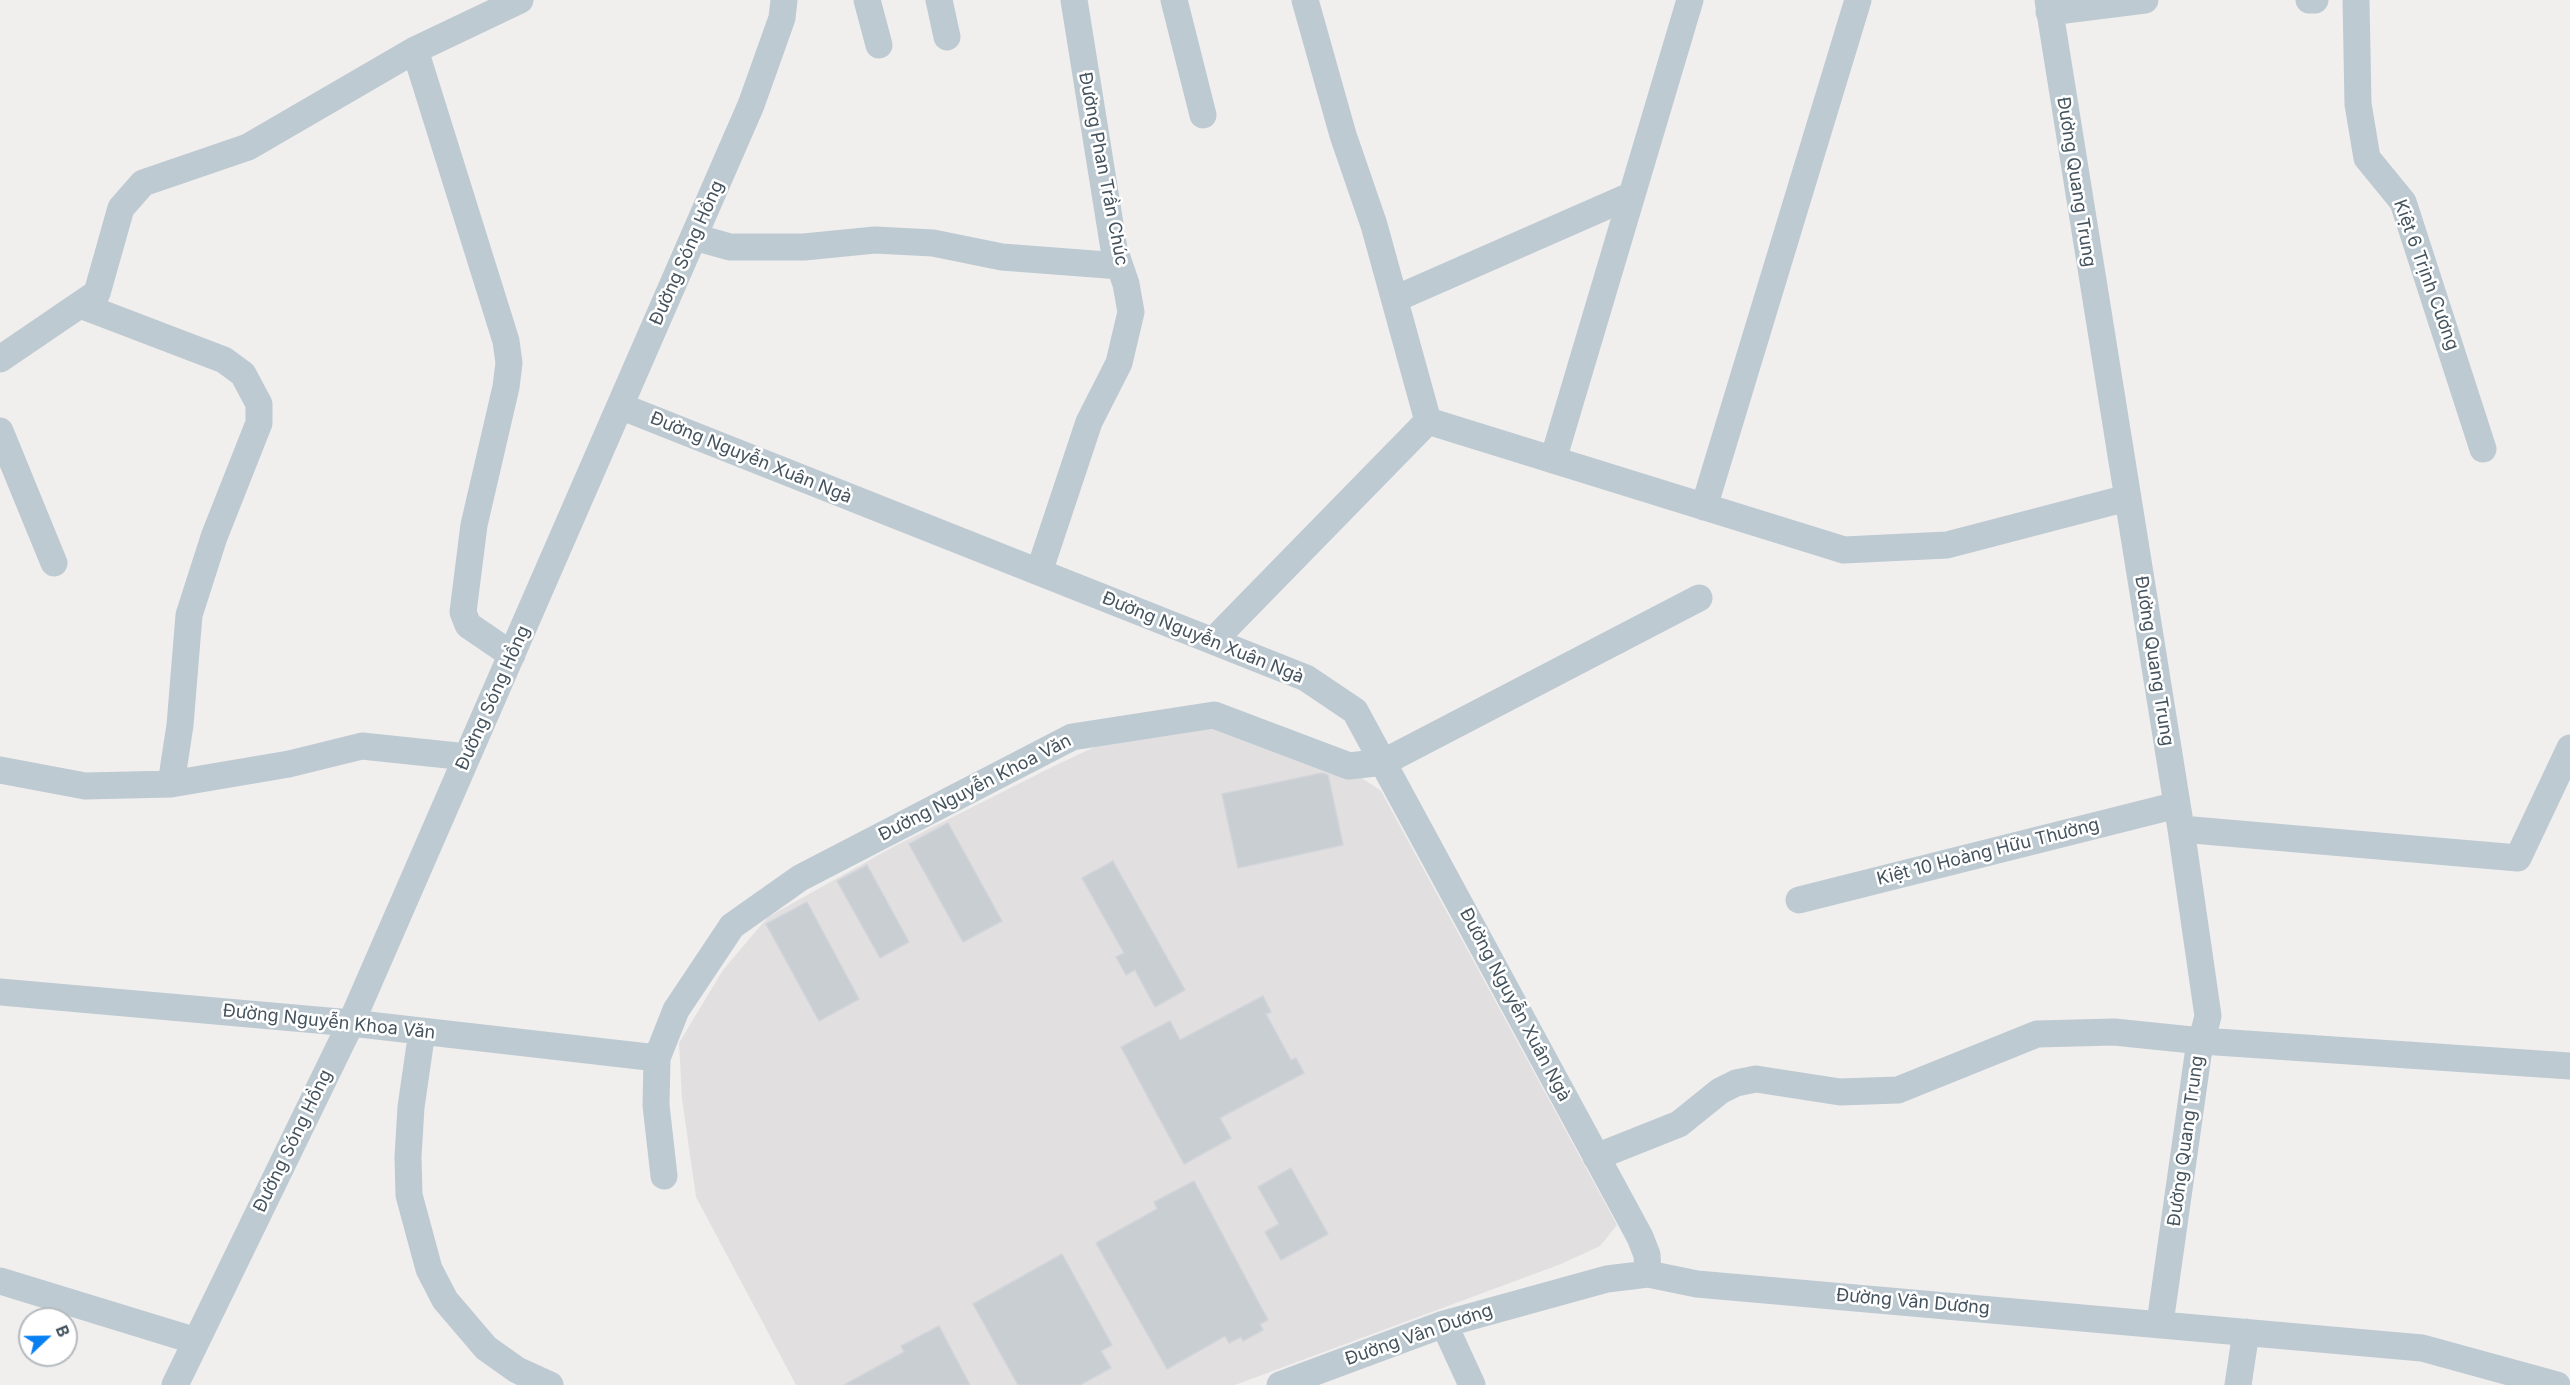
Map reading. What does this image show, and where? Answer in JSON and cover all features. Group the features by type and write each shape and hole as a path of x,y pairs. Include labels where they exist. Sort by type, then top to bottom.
{"street":[{"path":"0,359 97,293 121,208 143,183 248,147 415,50 520,0"},
{"name":"Đường Sóng Hồng","path":"175,1385 351,1023 751,105 782,18 784,0"},
{"path":"867,0 879,45"},
{"path":"939,0 947,37"},
{"name":"Đường Phan Trần Chúc","path":"1039,572 1089,422 1119,363 1131,312 1114,249 1074,0"},
{"path":"1174,0 1203,115"},
{"path":"1305,0 1315,42 1374,225 1428,421"},
{"path":"1553,460 1690,0"},
{"path":"1704,507 1858,0"},
{"path":"2049,6 2145,0"},
{"path":"2310,0 2315,0"},
{"name":"Kiệt 6 Trịnh Cương","path":"2356,0 2358,104 2367,158 2403,202 2483,449"},
{"name":"Đường Quang Trung","path":"2049,6 2179,817 2208,1016 2202,1041 2160,1323"},
{"path":"415,50 506,341 509,363 506,387 474,525 464,612 468,625 512,655"},
{"path":"1395,299 1632,195"},
{"path":"694,237 730,247 804,247 875,240 933,243 1002,257 1120,266"},
{"path":"80,305 224,360 243,374 259,404 259,423 208,554 189,615 180,725 171,784"},
{"name":"Đường Nguyễn Xuân Ngà","path":"620,406 1306,678 1355,711 1640,1237 1647,1255 1648,1274"},
{"path":"1428,421 1844,550 1947,545 2127,498"},
{"path":"1213,641 1428,421"},
{"path":"0,431 54,563"},
{"path":"1384,762 1699,598"},
{"name":"Đường Nguyễn Khoa Văn","path":"663,1176 656,1105 657,1058 676,1011 732,926 800,878 1072,736 1214,715 1349,766 1384,762"},
{"path":"0,770 85,786 171,784 289,764 362,746 467,757"},
{"name":"Kiệt 10 Hoàng Hữu Thường","path":"1799,900 2179,817 2518,858 2570,748"},
{"name":"Đường Nguyễn Khoa Văn","path":"0,992 351,1023 657,1058"},
{"path":"422,1031 411,1107 408,1176 409,1196 429,1269 445,1300 486,1348 517,1370 550,1385"},
{"path":"1596,1157 1679,1124 1720,1091 1736,1083 1756,1079 1840,1092 1898,1090 2037,1034 2114,1032 2202,1041 2570,1066"},
{"name":"Đường Vân Dương","path":"1280,1385 1444,1324 1597,1281 1648,1274 1696,1284 2160,1323 2422,1348 2557,1385"},
{"path":"0,1281 196,1341"},
{"path":"1444,1324 1472,1385"},
{"path":"2238,1385 2246,1332"}],"shaded area":[{"path":"1210,724 1362,778 1381,791 1617,1225 1600,1246 1561,1264 1235,1385 796,1385 696,1197 682,1099 679,1043 723,970 768,917 893,847 1118,736"}],"building":[{"path":"1322,773 1328,775 1343,845 1238,868 1222,794"},
{"path":"948,823 1002,921 963,942 909,844"},
{"path":"1113,861 1185,990 1155,1007 1135,970 1126,975 1116,957 1124,953 1082,878"},
{"path":"867,865 909,942 880,958 837,881"},
{"path":"807,902 859,999 819,1021 766,924"},
{"path":"1263,996 1271,1012 1266,1014 1291,1060 1296,1058 1304,1073 1220,1118 1231,1138 1184,1164 1121,1047 1170,1021 1180,1040"},
{"path":"1291,1168 1328,1234 1281,1260 1265,1232 1279,1224 1258,1187"},
{"path":"1194,1181 1268,1320 1260,1324 1263,1330 1243,1341 1241,1337 1229,1343 1225,1336 1167,1369 1096,1243 1157,1209 1154,1202"},
{"path":"1062,1254 1112,1345 1101,1351 1111,1368 1080,1385 1018,1385 973,1304"},
{"path":"939,1326 970,1385 844,1385 904,1352 901,1346"}]}
